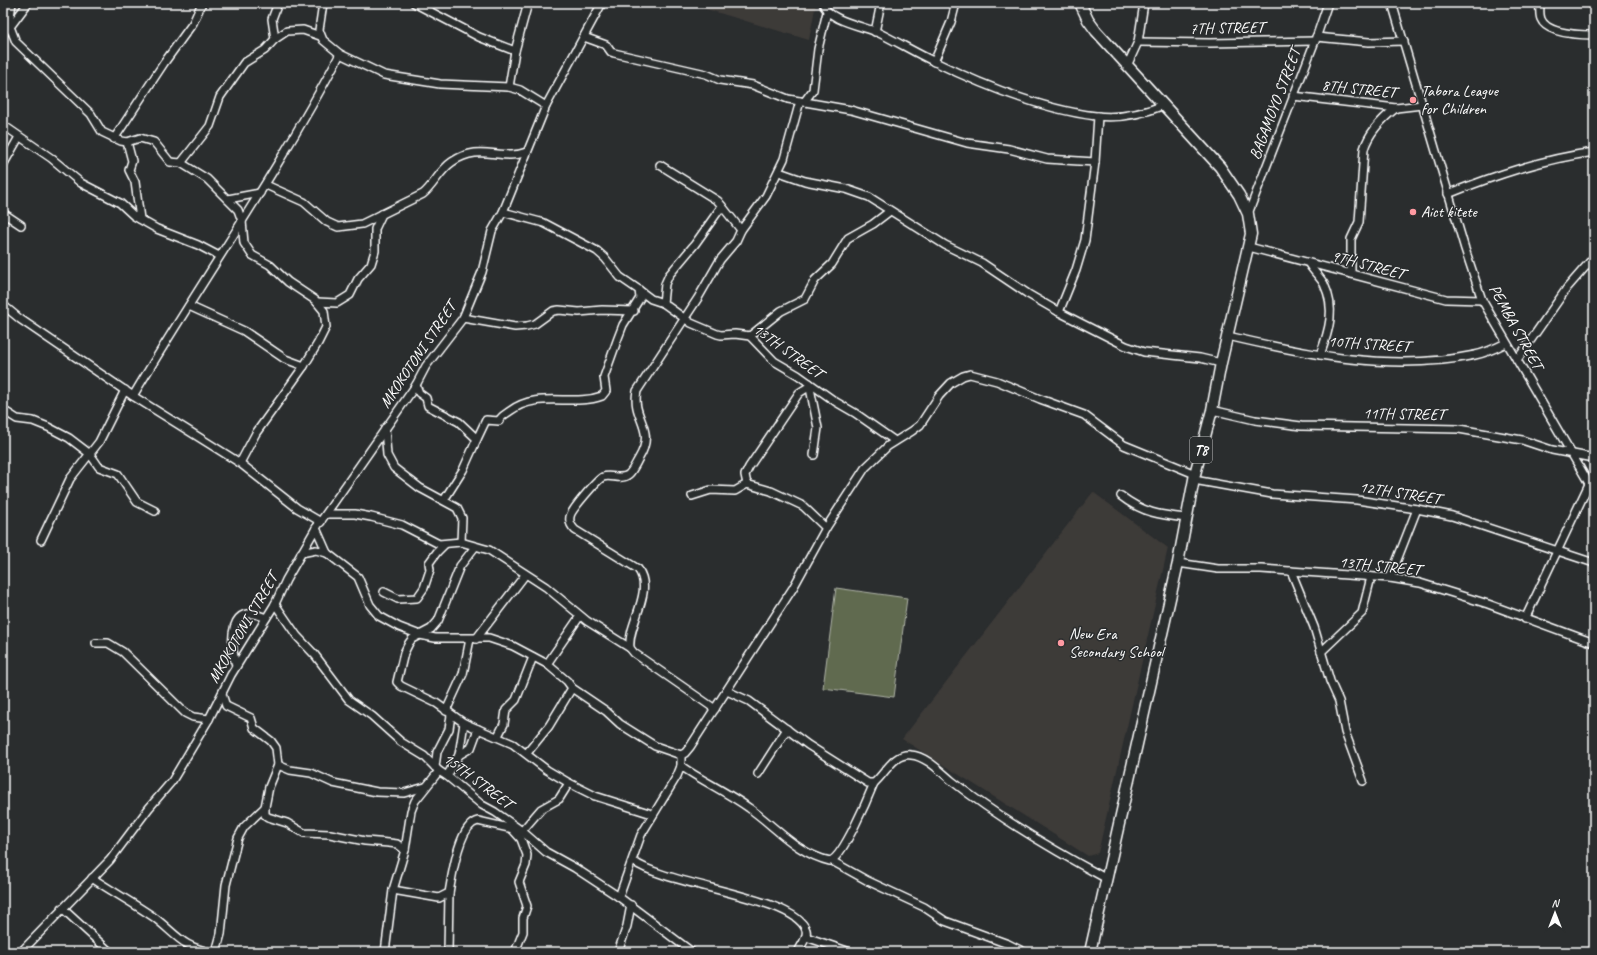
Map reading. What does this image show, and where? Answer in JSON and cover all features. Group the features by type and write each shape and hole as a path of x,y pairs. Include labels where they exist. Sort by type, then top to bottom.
{"highway":[{"name":"T8","path":"1080,3 1088,20 1127,66 1220,167 1239,195 1248,214 1251,234 1228,336 1220,363 1212,410 1195,477 1178,563 1090,952"}],"street":[{"path":"12,3 9,26 16,42 91,114 102,132 114,139 127,142 146,139 159,146 168,160 181,164 207,179 238,210 242,221 244,243 252,256 270,265 288,282 317,302 324,311 326,327 304,366 256,433 240,463"},
{"path":"3,35 28,3"},
{"path":"114,139 164,63 193,23 202,3"},
{"path":"275,39 272,19 278,3"},
{"path":"320,36 320,18 323,3"},
{"path":"414,3 479,37 515,51"},
{"path":"509,87 515,51 528,3"},
{"name":"MKOKOTONI STREET","path":"21,952 110,860 149,808 172,781 209,719 236,666 275,604 318,525 327,514 385,427 416,385 426,366 463,318 482,272 492,231 503,212 546,106 602,3"},
{"path":"630,648 631,633 641,604 641,573 638,569 575,530 571,526 569,518 572,510 598,480 608,476 622,477 629,475 641,455 646,443 646,435 636,405 637,391 698,298 720,260 736,241 741,230 763,202 779,172 802,102 813,90 818,49 827,12 823,3"},
{"path":"876,32 881,3"},
{"path":"934,62 951,22 956,3"},
{"path":"1127,66 1138,42 1144,3"},
{"name":"BAGAMOYO STREET","path":"1248,214 1328,3"},
{"name":"PEMBA STREET","path":"1392,3 1448,194 1482,300 1594,492"},
{"path":"1540,3 1541,19 1546,26 1558,31 1594,35"},
{"path":"827,12 842,20 876,32 934,62 1030,101 1063,111 1122,118 1144,113 1164,105"},
{"path":"181,164 210,126 220,97 234,74 244,63 265,50 275,39 292,30 303,30 320,36 340,54 384,75 440,84 509,87 520,90 546,106"},
{"path":"584,37 606,45 614,54 706,74 720,80 748,83 788,99 851,110 967,143 1009,149 1047,159 1095,162"},
{"name":"7TH STREET","path":"1138,42 1210,43 1315,39 1369,42 1404,41"},
{"path":"133,396 173,329 190,306 219,256 266,185 303,122 340,54"},
{"name":"8TH STREET","path":"1294,96 1396,108 1422,105"},
{"path":"1351,274 1351,239 1359,222 1366,139 1382,119 1396,108"},
{"path":"1059,312 1076,270 1085,240 1095,162 1098,116"},
{"path":"3,126 81,183 120,203 129,212 140,219 157,229 198,245 219,256"},
{"path":"3,165 19,137"},
{"path":"127,142 132,159 129,170 135,182 140,219"},
{"path":"266,185 304,202 332,226 356,225 423,194 431,188 450,164 465,155 486,152 517,155 527,152"},
{"path":"1448,194 1505,172 1536,163 1594,152"},
{"path":"660,165 715,199 741,230"},
{"path":"779,172 805,181 856,192 869,197 945,245 982,263 1022,290 1059,312 1126,346 1144,352 1200,358 1220,363"},
{"path":"228,199 260,193"},
{"path":"663,303 665,284 669,275 695,244 722,206"},
{"path":"750,336 761,329 781,311 805,299 815,280 832,264 848,238 872,224 890,211"},
{"name":"13TH STREET","path":"503,212 544,223 597,251 605,258 620,277 651,299 663,303 684,318 721,335 736,334 750,336 774,361 895,441"},
{"path":"3,213 21,224"},
{"path":"317,302 337,303 350,295 358,279 371,264 375,251 375,229 382,214"},
{"name":"9TH STREET","path":"1248,246 1309,264 1446,299 1482,300"},
{"path":"1517,360 1567,288 1594,257"},
{"path":"1309,264 1324,283 1330,311 1329,334 1320,355"},
{"path":"444,500 465,466 486,420 498,421 502,416 522,404 543,400 574,400 602,396 606,391 604,377 623,325 634,310 640,298 638,290"},
{"path":"3,304 20,319 133,396 240,463 318,525 327,553"},
{"path":"190,306 244,330 285,359 304,366"},
{"path":"463,318 515,327 535,324 553,311 559,310 579,312 634,310"},
{"name":"10TH STREET","path":"1228,336 1280,348 1320,355 1388,362 1413,362 1476,355 1506,343"},
{"name":"12TH STREET","path":"681,755 690,747 727,691 748,656 793,588 826,528 865,468 877,455 920,425 939,396 951,383 970,374 997,381 1084,415 1124,445 1195,477 1272,494 1365,500 1452,516 1594,563"},
{"path":"809,384 818,428 814,455"},
{"path":"747,484 745,475 753,461 800,394 809,384"},
{"path":"416,385 419,393 426,398 428,406 459,422 477,439"},
{"path":"41,540 70,479 103,436 125,390"},
{"path":"3,410 17,419 33,421 60,432 90,454 99,467 118,474 137,502 155,511"},
{"name":"11TH STREET","path":"1212,410 1255,420 1301,426 1459,429 1522,440 1552,450 1571,452 1594,458"},
{"path":"385,427 387,455 394,468 420,488 457,508 461,514 461,542"},
{"path":"692,496 711,490 735,491 747,484 770,491 803,506 826,528"},
{"path":"1525,619 1589,484"},
{"path":"1121,496 1136,506 1152,513 1162,516 1186,518"},
{"path":"1390,578 1417,509"},
{"path":"327,514 355,514 371,517 402,525 434,542 445,544 461,542 489,550 525,575 546,587 580,616 630,648 634,653 715,709"},
{"path":"384,592 398,599 417,598 424,588 430,570 431,560 445,544"},
{"path":"475,547 460,566 438,621 431,629 412,639 406,648 397,682 401,686 436,703 464,723 498,736 513,744 548,770 595,796 652,814"},
{"path":"302,553 316,550 327,553 358,577 370,605 379,616 399,627 420,635 435,638 489,638 502,641 547,664 567,681 572,688 620,724 655,746 681,755 681,766 677,776 652,814 641,835 619,897"},
{"name":"13TH STREET","path":"1178,563 1218,569 1291,571 1390,578 1420,583 1447,591 1594,643"},
{"path":"1291,571 1314,628 1320,652 1339,702 1345,732 1363,781"},
{"path":"385,952 393,890 405,850 411,811 415,801 437,769 437,752 449,729 449,713 463,674 473,639 525,575"},
{"path":"1320,652 1362,613 1371,577"},
{"name":"15TH STREET","path":"275,604 297,636 315,655 350,700 372,716 401,742 424,756 437,769 482,805 522,830 546,852 575,868 631,905 692,952"},
{"path":"236,666 232,649 234,625 242,615 246,613 266,618"},
{"path":"547,664 580,616"},
{"path":"96,643 108,643 123,652 185,713 193,717 209,719"},
{"path":"498,736 504,724 506,710 516,700 533,657"},
{"path":"527,753 549,726 572,688"},
{"path":"727,691 749,701 808,745 851,771 862,781 874,783"},
{"path":"222,694 225,705 251,718 254,728 271,741 276,748 278,765 269,787 265,815 304,833 330,834 365,841 388,842 397,844 405,850"},
{"path":"447,776 459,755 464,723"},
{"path":"459,755 471,748 478,729"},
{"path":"758,774 787,729"},
{"path":"832,861 850,834 874,783 900,756 910,755 918,757 976,799 1027,832 1070,859 1107,879"},
{"path":"278,765 290,770 320,776 333,783 377,792 404,793 425,787"},
{"path":"681,766 748,807 798,848 827,861 832,861 868,881 924,906 946,921 1008,944 1024,952"},
{"path":"448,952 449,893 463,837 468,826 473,822 478,821 522,830 542,809 559,799 570,783"},
{"path":"216,952 221,934 226,885 238,838 244,827 265,807"},
{"path":"512,829 521,839 527,855 526,865 519,882 527,906 523,918 523,932 515,952"},
{"path":"633,861 646,870 661,875 739,895 785,911 798,919 804,926 806,937 798,952"},
{"path":"92,878 154,918 186,944 196,949 212,952"},
{"path":"393,890 439,898 449,893"},
{"path":"618,952 627,926 631,905"},
{"path":"62,908 110,952"},
{"path":"806,937 850,952"}],"shaded area":[{"path":"686,3 816,3 809,40"},
{"name":"New Era Secondary School","path":"1093,492 1168,548 1098,853 1088,856 902,739"}],"green space":[{"path":"836,588 907,598 894,697 823,688"}],"place":[{"name":"Tabora League for Children","path":"1413,100"},
{"name":"Aict kitete","path":"1413,212"},
{"name":"New Era Secondary School","path":"1061,643"}]}
